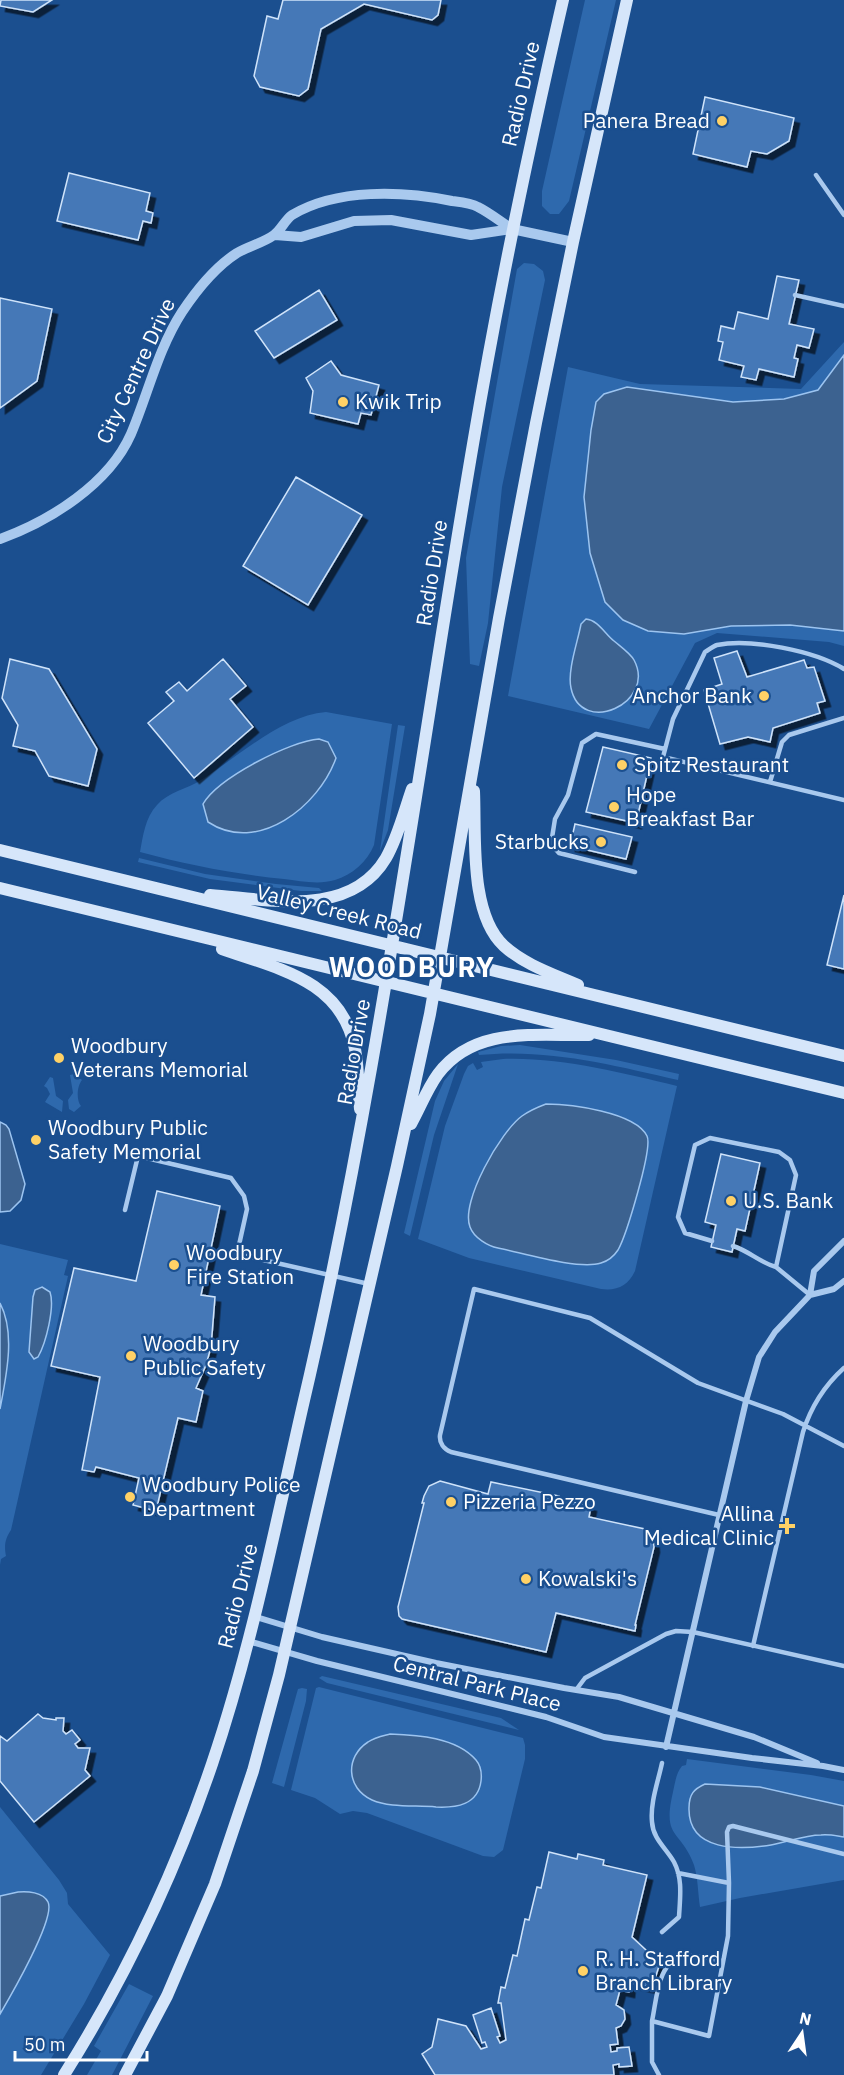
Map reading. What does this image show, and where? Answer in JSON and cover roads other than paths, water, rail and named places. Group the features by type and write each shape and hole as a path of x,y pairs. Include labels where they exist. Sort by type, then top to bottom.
{"main road":[{"name":"Radio Drive","path":"64,2075 118,1980 170,1872 213,1760 247,1641 332,1276 361,1130 473,440 512,229 563,0"},
{"path":"125,2075 167,1996 215,1884 253,1772 284,1652 370,1285 434,993 523,489 573,242 627,0"},
{"path":"170,891 307,901 336,897 352,890 374,874 386,858 423,758"},
{"path":"473,768 479,893 490,928 504,946 525,961 605,998"},
{"name":"Valley Creek Road","path":"0,850 844,1056"},
{"path":"0,888 844,1093"},
{"path":"161,927 287,972 306,980 326,995 344,1018 353,1042 357,1064 361,1130"},
{"path":"403,1139 438,1074 456,1056 473,1045 507,1037 608,1035"}],"street":[{"name":"City Centre Drive","path":"0,539 53,515 89,487 116,459 130,436 175,325 196,292 237,254 275,235 291,216 326,202 374,193 428,196 477,206 512,229"},
{"name":"City Centre Drive","path":"275,235 301,237 342,223 367,219 402,221 471,235 512,229 573,242"},
{"path":"810,1295 814,1271 844,1241"},
{"path":"666,1747 746,1401 759,1357 766,1343 810,1295 834,1289 844,1281"},
{"name":"Central Park Place","path":"253,1616 322,1637 436,1663 576,1690 620,1696 754,1737 823,1766"},
{"name":"Central Park Place","path":"247,1641 317,1662 546,1717 604,1737 823,1766"},
{"path":"823,1766 844,1770"}],"lane":[{"path":"816,175 844,215"},
{"path":"795,295 844,306"},
{"path":"844,669 833,662 806,653 768,646 734,644 715,646 705,652 673,719 663,757 844,800"},
{"path":"770,782 782,742 789,735 844,718"},
{"path":"635,872 559,853 551,844 555,819 568,795 582,743 596,734 665,749"},
{"path":"712,1241 685,1233 678,1217 695,1145 710,1137 779,1152 790,1160 796,1175 776,1267"},
{"path":"125,1210 138,1156 231,1178 244,1196 247,1209 237,1254 370,1285"},
{"path":"733,1246 752,1253 763,1263 776,1267 810,1295"},
{"path":"719,1515 445,1449 440,1435 474,1289 590,1318 698,1383 783,1414 844,1446"},
{"path":"753,1646 805,1426 832,1378 844,1368"},
{"path":"576,1690 585,1678 666,1634 681,1631 844,1666"},
{"path":"662,1763 651,1810 652,1825 657,1839 674,1862 678,1873 679,1917 662,1932"},
{"path":"652,2020 709,2036 728,1936 727,1832 729,1827 733,1826 844,1854"},
{"path":"678,1873 729,1882"},
{"path":"658,2075 652,2062 652,2020 662,1973 669,1964 683,1956 723,1961"}],"place":[{"name":"Panera Bread","path":"722,121"},
{"name":"Kwik Trip","path":"343,402"},
{"name":"Anchor Bank","path":"764,696"},
{"name":"Spitz Restaurant","path":"622,765"},
{"name":"Hope Breakfast Bar","path":"614,807"},
{"name":"Starbucks","path":"601,842"},
{"name":"Woodbury Veterans Memorial","path":"59,1058"},
{"name":"Woodbury Public Safety Memorial","path":"36,1140"},
{"name":"U.S. Bank","path":"731,1201"},
{"name":"Woodbury Fire Station","path":"174,1265"},
{"name":"Woodbury Public Safety","path":"131,1356"},
{"name":"Woodbury Police Department","path":"130,1497"},
{"name":"Pizzeria Pezzo","path":"451,1502"},
{"name":"Allina Medical Clinic","path":"787,1526"},
{"name":"Kowalski's","path":"526,1579"},
{"name":"R. H. Stafford Branch Library","path":"583,1971"}],"district":[{"name":"WOODBURY","path":"412,968"}]}
